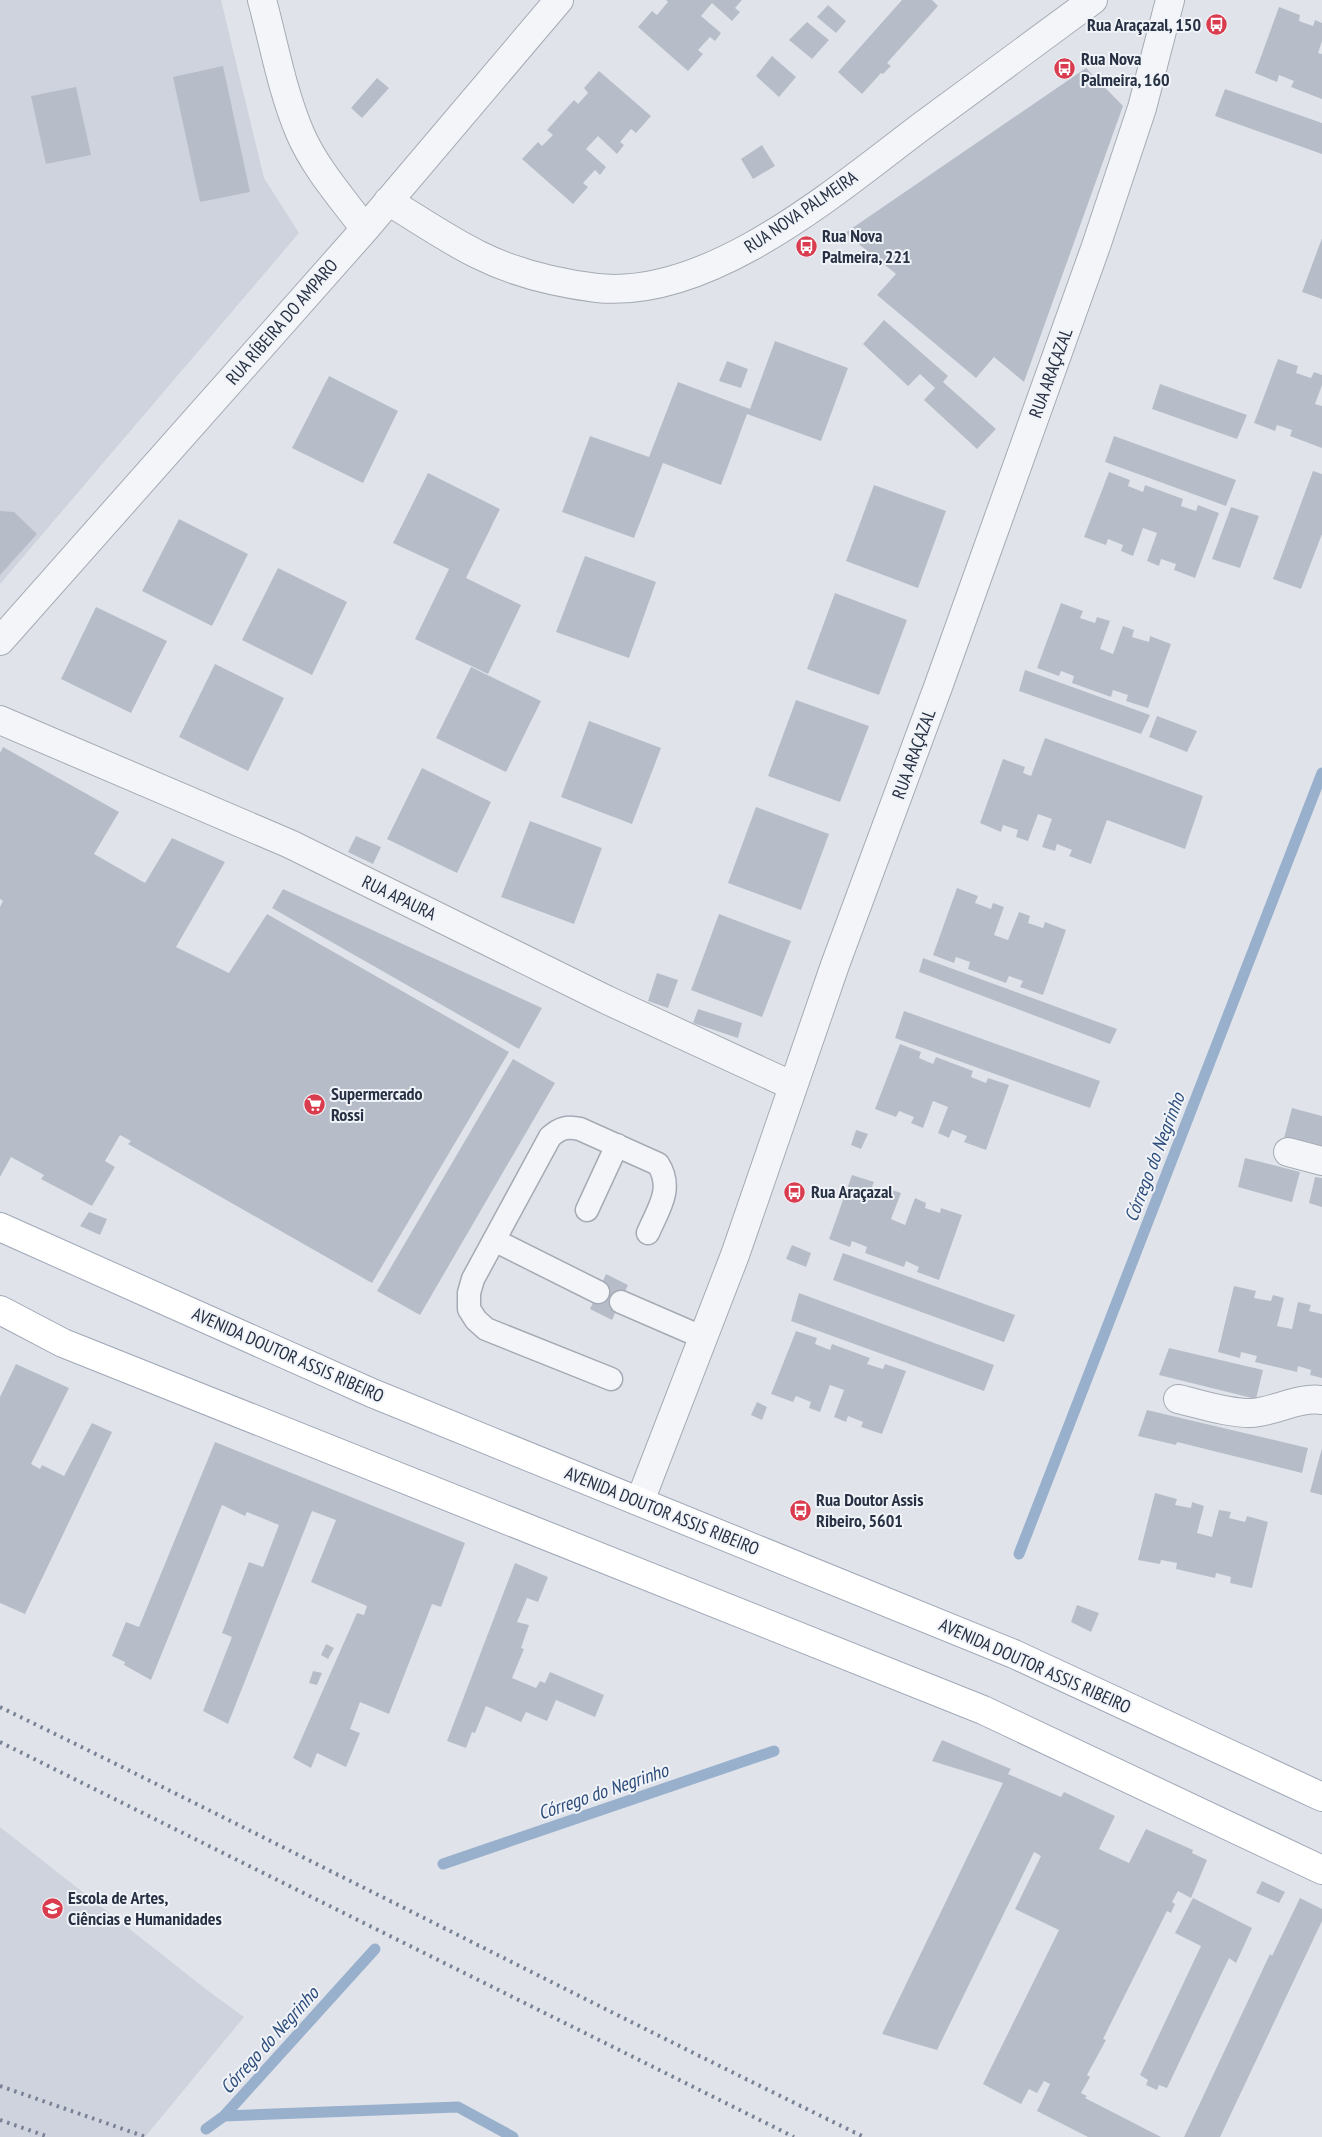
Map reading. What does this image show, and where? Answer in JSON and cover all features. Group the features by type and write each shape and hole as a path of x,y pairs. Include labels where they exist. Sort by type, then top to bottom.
{"main road":[{"name":"AVENIDA DOUTOR ASSIS RIBEIRO","path":"0,1227 372,1393 1014,1654 1322,1797"},
{"path":"0,1310 63,1343 983,1710 1322,1870"}],"street":[{"path":"262,0 285,89 300,134 317,164 365,229"},
{"name":"RUA RÍBEIRA DO AMPARO","path":"0,641 365,229 559,0"},
{"name":"RUA NOVA PALMEIRA","path":"388,201 480,256 538,278 598,288 641,287 682,277 730,259 806,213 1093,0"},
{"name":"RUA ARAÇAZAL","path":"640,1501 704,1338 835,965 938,688 1096,246 1142,108 1170,0"},
{"name":"RUA APAURA","path":"0,720 290,844 598,996 793,1086"},
{"path":"1288,1152 1322,1162"},
{"path":"1178,1399 1249,1413 1268,1410 1311,1398 1322,1400"}],"lane":[{"path":"611,1379 486,1329 476,1320 469,1309 469,1293 473,1279 550,1136 558,1130 570,1127 580,1129 658,1164 664,1174 666,1186 648,1233"},
{"path":"587,1210 617,1145"},
{"path":"494,1240 598,1292"},
{"path":"621,1302 704,1338"}],"shaded area":[{"path":"0,0 221,0 264,178 299,233 0,584"},
{"name":"Escola de Artes, Ciências e Humanidades","path":"0,1827 244,2017 145,2137 0,2137"}],"building":[{"path":"666,0 742,0 735,8 740,12 732,21 712,3 701,16 721,33 715,41 710,37 698,50 703,54 688,71 638,27 652,11 657,15 668,2"},
{"path":"902,0 932,0 938,6 887,63 891,66 883,74 881,73 862,94 838,72"},
{"path":"828,5 846,21 836,33 817,17"},
{"path":"1279,7 1300,15 1299,21 1313,26 1315,20 1322,23 1322,41 1318,53 1322,54 1322,99 1291,87 1294,81 1279,75 1277,82 1255,73"},
{"path":"807,22 829,40 812,59 789,40"},
{"path":"772,56 796,77 779,97 756,76"},
{"path":"223,66 250,192 200,202 173,77"},
{"path":"1086,68 1123,106 1024,382 994,357 976,378 877,295 896,274 845,233"},
{"path":"599,71 651,116 636,133 631,129 620,142 624,145 617,154 598,136 586,149 606,167 600,175 595,170 583,183 588,187 573,204 522,159 538,142 542,146 553,135 547,130 574,100 578,104 588,93 584,88"},
{"path":"377,78 389,88 362,118 351,108"},
{"path":"76,87 91,155 46,164 31,96"},
{"path":"1225,89 1322,123 1322,154 1215,116"},
{"path":"762,145 775,166 753,179 741,159"},
{"path":"1322,238 1322,299 1302,292"},
{"path":"884,320 948,376 943,382 996,429 977,449 924,400 935,388 920,374 908,386 863,344"},
{"path":"775,341 848,368 821,441 747,414 721,485 663,463 634,538 562,512 590,436 649,457 678,382 750,409"},
{"path":"1278,359 1298,366 1296,373 1311,378 1314,372 1322,375 1322,385 1315,404 1322,406 1322,448 1290,436 1292,430 1277,425 1275,431 1254,423"},
{"path":"727,361 748,369 741,388 719,381"},
{"path":"329,376 398,411 363,483 292,448"},
{"path":"1160,384 1247,415 1237,439 1152,409"},
{"path":"1114,436 1236,480 1226,506 1105,462"},
{"path":"1313,471 1322,474 1322,534 1301,589 1273,579"},
{"path":"1109,472 1130,480 1128,486 1143,492 1145,485 1183,499 1181,506 1196,511 1198,505 1219,513 1195,578 1174,570 1176,564 1161,559 1159,566 1147,561 1157,533 1143,528 1133,556 1121,551 1123,545 1108,539 1106,545 1084,537"},
{"path":"428,473 500,509 466,578 521,605 488,674 415,639 449,569 393,543"},
{"path":"874,485 946,511 918,588 846,561"},
{"path":"1231,507 1259,516 1240,568 1212,559"},
{"path":"0,511 14,512 37,534 0,575"},
{"path":"179,519 248,554 212,626 142,591"},
{"path":"585,556 656,582 629,658 556,632"},
{"path":"278,568 347,602 312,675 242,640"},
{"path":"835,593 907,620 879,695 807,669"},
{"path":"1061,603 1083,611 1080,618 1095,623 1097,617 1110,621 1100,649 1113,654 1123,626 1134,630 1132,637 1149,642 1150,636 1171,644 1148,708 1126,701 1128,695 1113,690 1111,697 1072,683 1074,676 1061,671 1059,676 1037,668"},
{"path":"96,607 167,641 131,713 61,679"},
{"path":"215,664 284,698 248,771 179,737"},
{"path":"471,667 541,701 506,772 436,738"},
{"path":"1025,670 1150,715 1141,734 1019,691"},
{"path":"796,700 869,726 840,802 768,776"},
{"path":"1157,716 1197,731 1187,752 1149,737"},
{"path":"589,721 661,748 632,824 561,797"},
{"path":"1045,738 1203,796 1185,849 1107,820 1091,864 1069,856 1072,850 1057,844 1055,851 1042,847 1052,819 1038,814 1028,841 1016,837 1018,830 1003,825 1001,832 980,823 1003,759 1025,767 1023,773 1031,776"},
{"path":"3,747 119,812 94,854 145,883 172,838 225,862 176,947 229,973 267,914 509,1052 372,1283 128,1144 131,1141 120,1135 105,1161 115,1167 92,1206 41,1179 44,1175 11,1157 0,1177 0,907 3,901 0,899 0,753"},
{"path":"422,768 491,802 457,873 387,839"},
{"path":"756,807 829,834 801,910 728,883"},
{"path":"530,821 602,848 574,924 501,897"},
{"path":"356,836 381,847 373,864 348,852"},
{"path":"957,888 978,896 975,903 991,909 993,903 1004,907 994,935 1008,940 1019,912 1030,916 1028,923 1043,928 1045,922 1066,930 1043,995 1020,987 1023,981 1009,976 1006,983 968,969 970,962 956,957 954,963 933,955"},
{"path":"283,889 542,1008 519,1049 272,908"},
{"path":"719,914 791,941 762,1017 691,990"},
{"path":"923,958 1117,1029 1110,1044 919,972"},
{"path":"657,973 678,980 668,1008 648,1001"},
{"path":"698,1009 742,1023 738,1038 693,1023"},
{"path":"904,1011 1100,1081 1090,1108 895,1038"},
{"path":"900,1044 921,1052 919,1058 933,1064 936,1057 973,1071 971,1077 986,1083 988,1078 1009,1085 986,1150 964,1142 967,1136 952,1130 949,1138 938,1133 948,1107 933,1101 923,1128 911,1123 914,1117 899,1111 896,1117 875,1109"},
{"path":"513,1059 555,1083 420,1315 377,1291"},
{"path":"1292,1108 1322,1116 1322,1148 1284,1138"},
{"path":"856,1130 868,1134 861,1149 851,1145"},
{"path":"1245,1158 1300,1172 1292,1202 1238,1187"},
{"path":"852,1175 874,1182 871,1189 887,1194 889,1189 901,1193 891,1219 905,1225 915,1198 926,1203 925,1208 940,1213 941,1208 962,1215 939,1280 917,1272 919,1267 906,1261 904,1267 865,1253 867,1247 852,1241 850,1247 829,1239"},
{"path":"1315,1177 1322,1178 1322,1207 1309,1203"},
{"path":"89,1212 107,1219 100,1235 80,1226"},
{"path":"792,1245 811,1253 806,1267 786,1259"},
{"path":"843,1253 1015,1315 1004,1342 833,1280"},
{"path":"606,1274 628,1285 612,1320 590,1309"},
{"path":"1234,1286 1256,1291 1254,1298 1271,1301 1273,1295 1284,1298 1277,1326 1292,1329 1298,1302 1311,1305 1309,1311 1322,1314 1322,1378 1310,1375 1311,1370 1298,1366 1297,1372 1255,1362 1257,1356 1241,1352 1240,1358 1218,1352"},
{"path":"799,1293 994,1365 984,1391 791,1321"},
{"path":"796,1331 817,1338 815,1344 830,1350 832,1344 870,1358 867,1364 883,1369 885,1364 906,1371 882,1434 861,1427 863,1422 848,1416 846,1422 834,1417 844,1390 830,1385 820,1412 809,1408 811,1402 796,1396 793,1402 771,1394"},
{"path":"1169,1348 1263,1370 1256,1399 1159,1375"},
{"path":"16,1364 69,1388 31,1464 40,1469 42,1465 64,1476 92,1423 112,1432 25,1614 0,1603 0,1397"},
{"path":"757,1402 767,1407 762,1420 751,1415"},
{"path":"1147,1410 1308,1448 1302,1473 1177,1442 1176,1445 1138,1436"},
{"path":"215,1442 465,1543 441,1607 432,1604 389,1714 360,1702 350,1729 360,1733 346,1767 317,1753 311,1768 293,1758 357,1613 364,1615 367,1606 311,1582 336,1520 312,1511 228,1724 203,1711 232,1637 222,1633 249,1562 263,1567 279,1525 247,1512 245,1516 222,1505 151,1680 124,1665 125,1662 112,1656 126,1622 139,1627"},
{"path":"1322,1448 1322,1495 1310,1492"},
{"path":"1155,1493 1177,1499 1175,1505 1191,1508 1192,1502 1204,1506 1197,1533 1212,1537 1219,1510 1231,1512 1229,1518 1245,1522 1247,1516 1268,1522 1252,1588 1230,1583 1231,1577 1216,1573 1215,1578 1176,1569 1177,1563 1161,1560 1160,1564 1138,1560"},
{"path":"515,1563 548,1577 538,1602 527,1598 517,1622 529,1625 521,1648 524,1649 512,1678 536,1688 540,1681 545,1683 550,1672 604,1695 595,1717 556,1700 547,1721 526,1712 521,1722 486,1706 475,1733 472,1732 466,1748 447,1741"},
{"path":"1077,1605 1099,1613 1091,1632 1071,1622"},
{"path":"326,1644 334,1648 328,1659 321,1655"},
{"path":"313,1671 322,1673 317,1685 309,1683"},
{"path":"942,1740 1011,1769 1008,1774 1061,1797 1064,1792 1115,1816 1099,1849 1129,1863 1146,1829 1193,1850 1192,1853 1207,1860 1191,1898 1178,1891 1172,1902 1175,1904 1171,1913 1167,1911 1103,2039 1106,2040 1087,2075 1090,2077 1081,2093 1087,2096 1085,2098 1161,2137 1088,2137 1037,2111 1050,2084 1044,2081 1037,2093 1029,2089 1021,2104 983,2084 1059,1930 1015,1909 1041,1856 1034,1852 937,2050 882,2034 1003,1783 932,1761"},
{"path":"1262,1881 1285,1892 1279,1903 1256,1893"},
{"path":"1193,1898 1252,1928 1236,1963 1229,1958 1167,2088 1159,2085 1157,2090 1146,2085 1148,2080 1140,2075 1201,1946 1175,1933"},
{"path":"1300,1898 1322,1909 1322,1921 1220,2137 1184,2137 1270,1954 1272,1956"}],"waterway":[{"name":"Córrego do Negrinho","path":"1019,1554 1322,773"},
{"name":"Córrego do Negrinho","path":"443,1864 774,1751"},
{"name":"Córrego do Negrinho","path":"206,2129 224,2116 375,1949"},
{"path":"224,2116 458,2107 513,2137"}],"railway":[{"path":"0,1707 864,2137"},
{"path":"0,1742 794,2137"},
{"path":"0,2086 146,2137"},
{"path":"0,2120 49,2137"}],"place":[{"name":"Rua Araçazal, 150","path":"1217,25"},
{"name":"Rua Nova Palmeira, 160","path":"1065,69"},
{"name":"Rua Nova Palmeira, 221","path":"806,246"},
{"name":"Supermercado Rossi","path":"315,1104"},
{"name":"Rua Araçazal","path":"795,1192"},
{"name":"Rua Doutor Assis Ribeiro, 5601","path":"800,1510"},
{"name":"Escola de Artes, Ciências e Humanidades","path":"52,1908"}]}
